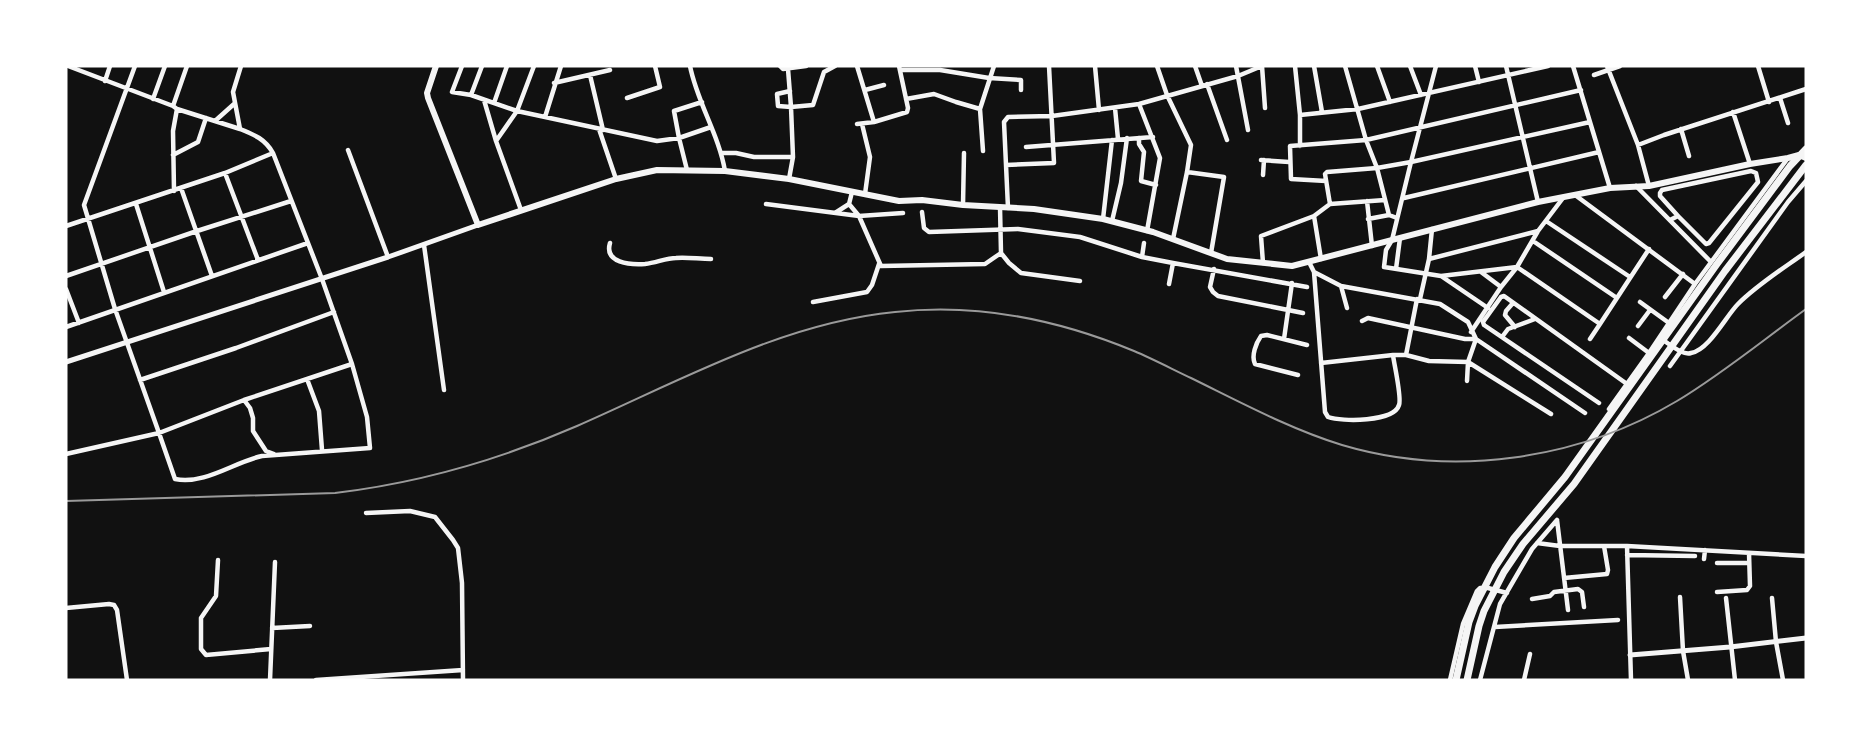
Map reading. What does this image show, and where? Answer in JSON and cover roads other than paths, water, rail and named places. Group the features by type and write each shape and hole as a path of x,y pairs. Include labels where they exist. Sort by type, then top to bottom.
{"main road":[{"path":"436,66 427,93 428,98 478,225 616,179 657,170 725,171 789,180 899,201 922,200 1103,219 1173,239 1227,259 1292,266 1538,202 1610,188 1649,186 1750,164 1803,156"},
{"path":"1456,680 1469,622 1495,566 1514,538 1565,478 1717,264 1790,166 1803,156 1806,149"},
{"path":"1467,680 1484,611 1504,572 1522,544 1574,484 1725,271 1806,165"}],"street":[{"path":"68,66 126,89 153,98 175,108 240,129 262,138 268,143 322,279 352,364 367,417 370,448 322,450 262,456 245,460 195,480 175,479 115,309 84,205 126,89 135,66"},
{"path":"84,72 86,66"},
{"path":"105,80 110,66"},
{"path":"153,98 165,66"},
{"path":"174,191 173,131 175,108 187,66"},
{"path":"240,129 233,92 241,66"},
{"path":"462,66 452,92 471,95 517,111 657,141 679,138 711,127"},
{"path":"471,95 482,66"},
{"path":"494,103 508,66"},
{"path":"496,141 517,111 534,66"},
{"path":"545,117 561,66"},
{"path":"627,98 660,87 655,66"},
{"path":"690,66 722,154 725,171"},
{"path":"780,66 782,69 806,66"},
{"path":"858,66 874,122"},
{"path":"983,151 980,109 994,66"},
{"path":"1006,165 1053,164 1055,162 1049,66"},
{"path":"1095,66 1099,110"},
{"path":"1157,66 1167,95 1191,145 1173,239"},
{"path":"1195,66 1202,86"},
{"path":"1236,66 1248,130"},
{"path":"1008,208 1006,118 1052,116 1139,104 1238,76 1262,66 1265,108"},
{"path":"1295,66 1300,115 1300,146"},
{"path":"1314,66 1322,112"},
{"path":"1345,66 1366,140 1377,168 1389,215"},
{"path":"1377,66 1390,102"},
{"path":"1410,66 1421,96"},
{"path":"1436,66 1410,162 1404,198 1392,240 1386,248 1383,265 1385,267 1441,276 1517,267 1600,324"},
{"path":"1475,66 1479,82"},
{"path":"1506,66 1538,202"},
{"path":"1573,66 1610,188"},
{"path":"1594,75 1608,68 1620,66"},
{"path":"1758,66 1769,102"},
{"path":"820,67 824,72"},
{"path":"790,91 780,92 776,96 778,106 813,105 824,72 832,67"},
{"path":"1300,115 1358,109 1544,67"},
{"path":"788,68 794,157 789,180"},
{"path":"865,194 870,157 860,124 905,113 908,108 900,68 940,70 989,78 1021,80 1021,90"},
{"path":"1608,68 1638,145 1649,186"},
{"path":"554,84 610,70"},
{"path":"590,75 601,130 616,179"},
{"path":"1207,84 1227,140"},
{"path":"865,90 884,85"},
{"path":"1638,145 1681,129 1806,89"},
{"path":"1326,182 1291,179 1290,146 1366,140 1581,90"},
{"path":"906,99 934,94 980,109"},
{"path":"1780,98 1788,123"},
{"path":"484,100 496,141 521,210"},
{"path":"687,170 679,138 675,110 702,102"},
{"path":"215,121 234,104"},
{"path":"1139,104 1160,158 1147,231"},
{"path":"1115,108 1118,139"},
{"path":"1733,112 1750,164"},
{"path":"173,155 198,142 206,118"},
{"path":"1330,204 1325,174 1328,172 1377,168 1410,162 1590,122"},
{"path":"1681,129 1689,156"},
{"path":"1026,147 1153,137"},
{"path":"1112,221 1121,184 1126,138"},
{"path":"1139,138 1139,144 1144,152 1141,181 1156,185"},
{"path":"1103,219 1112,140"},
{"path":"348,150 388,257"},
{"path":"1404,198 1599,152"},
{"path":"66,226 174,191 273,153"},
{"path":"722,154 736,153 754,157 794,157"},
{"path":"963,205 964,153"},
{"path":"1609,408 1660,338 1695,284 1788,158"},
{"path":"1263,175 1262,160 1289,162"},
{"path":"1751,171 1756,173 1758,182 1709,244 1706,244 1678,216 1660,196 1662,190 1751,171"},
{"path":"1187,172 1224,177 1211,253"},
{"path":"225,173 258,260"},
{"path":"1670,366 1788,202 1806,181"},
{"path":"1636,186 1711,262"},
{"path":"182,188 212,276"},
{"path":"836,213 849,204 852,192"},
{"path":"1575,196 1695,284"},
{"path":"1471,332 1501,287 1517,267 1538,231 1563,198"},
{"path":"1263,263 1261,236 1314,216 1330,204 1385,200"},
{"path":"66,276 291,201"},
{"path":"1367,201 1372,246"},
{"path":"136,204 164,292"},
{"path":"766,204 859,216 903,213"},
{"path":"849,204 859,216 879,264 884,267 985,264 1001,253"},
{"path":"1000,207 1001,253 1009,263 1021,273 1080,281"},
{"path":"922,212 924,228 929,232 1018,229 1080,236 1142,257 1307,287"},
{"path":"1368,219 1389,215 1397,218"},
{"path":"1314,216 1321,259"},
{"path":"1670,220 1678,216"},
{"path":"1546,220 1630,277"},
{"path":"66,362 322,279 478,225"},
{"path":"1406,355 1410,326 1429,258 1432,229"},
{"path":"1429,258 1538,231"},
{"path":"1396,269 1400,238"},
{"path":"1533,241 1617,298"},
{"path":"66,327 308,243"},
{"path":"610,243 608,250 610,256 615,260 636,264 646,264 675,258 711,259"},
{"path":"1142,257 1144,243"},
{"path":"424,245 444,390"},
{"path":"1590,339 1649,249"},
{"path":"1660,338 1681,351 1688,354 1693,353 1714,335 1738,304 1806,252"},
{"path":"1309,262 1314,272 1325,412 1328,417 1366,419 1384,417 1394,413 1400,404 1393,355"},
{"path":"1169,284 1173,263"},
{"path":"813,302 867,292 872,285 879,264"},
{"path":"1214,269 1210,287 1215,295 1303,313"},
{"path":"1314,272 1341,286 1440,304 1468,322 1471,332 1476,339 1585,413"},
{"path":"1481,272 1501,287"},
{"path":"1665,297 1683,274"},
{"path":"1441,276 1488,308"},
{"path":"1284,339 1292,283"},
{"path":"1341,286 1347,308"},
{"path":"66,289 78,322"},
{"path":"1599,404 1484,325 1483,322 1501,297 1504,296 1627,384"},
{"path":"1640,302 1669,324"},
{"path":"1513,303 1505,315 1515,327"},
{"path":"1638,326 1650,310"},
{"path":"140,380 236,348 334,312"},
{"path":"1362,321 1368,318 1465,339 1476,339"},
{"path":"1502,337 1508,329 1535,319"},
{"path":"1298,376 1257,366 1253,362 1258,341 1261,336 1307,345"},
{"path":"1629,338 1649,353"},
{"path":"1467,381 1468,362 1476,339"},
{"path":"1321,363 1393,355 1406,355 1429,360 1468,362 1551,414"},
{"path":"66,454 158,433 244,400 352,364"},
{"path":"306,379 319,411 322,450"},
{"path":"244,400 250,408 253,418 253,430 259,442 266,451 278,455"},
{"path":"366,513 410,511 435,517 458,548 462,583 462,670 464,680"},
{"path":"1480,680 1496,627 1500,604 1532,548 1557,520 1568,610"},
{"path":"1537,543 1560,546 1627,546 1806,556"},
{"path":"1564,578 1607,574 1604,546"},
{"path":"1627,546 1631,680"},
{"path":"1688,557 1689,550"},
{"path":"1704,559 1705,550"},
{"path":"1717,592 1747,590 1750,586 1749,553"},
{"path":"1627,555 1695,556"},
{"path":"218,560 216,596 201,618 201,649 203,653 206,655 271,649"},
{"path":"270,680 275,562"},
{"path":"1718,563 1749,562"},
{"path":"1450,680 1463,624 1477,591 1480,588 1488,588 1507,593"},
{"path":"1532,599 1550,596 1554,592 1581,590 1584,607"},
{"path":"1680,596 1683,652 1688,680"},
{"path":"1726,598 1735,680"},
{"path":"1772,598 1776,642 1783,680"},
{"path":"66,608 109,604 118,610 126,680"},
{"path":"1496,627 1618,620"},
{"path":"272,628 310,626"},
{"path":"1630,655 1683,652 1806,638"},
{"path":"1524,680 1530,654"},
{"path":"316,680 462,670"}],"railway":[{"path":"66,501 335,493 397,483 488,460 548,438 732,356 772,341 812,328 853,318 925,310 956,310 1017,316 1106,340 1134,351 1284,423 1342,445 1384,455 1427,460 1471,461 1514,458 1557,450 1639,421 1677,401 1710,380 1806,309"}]}
